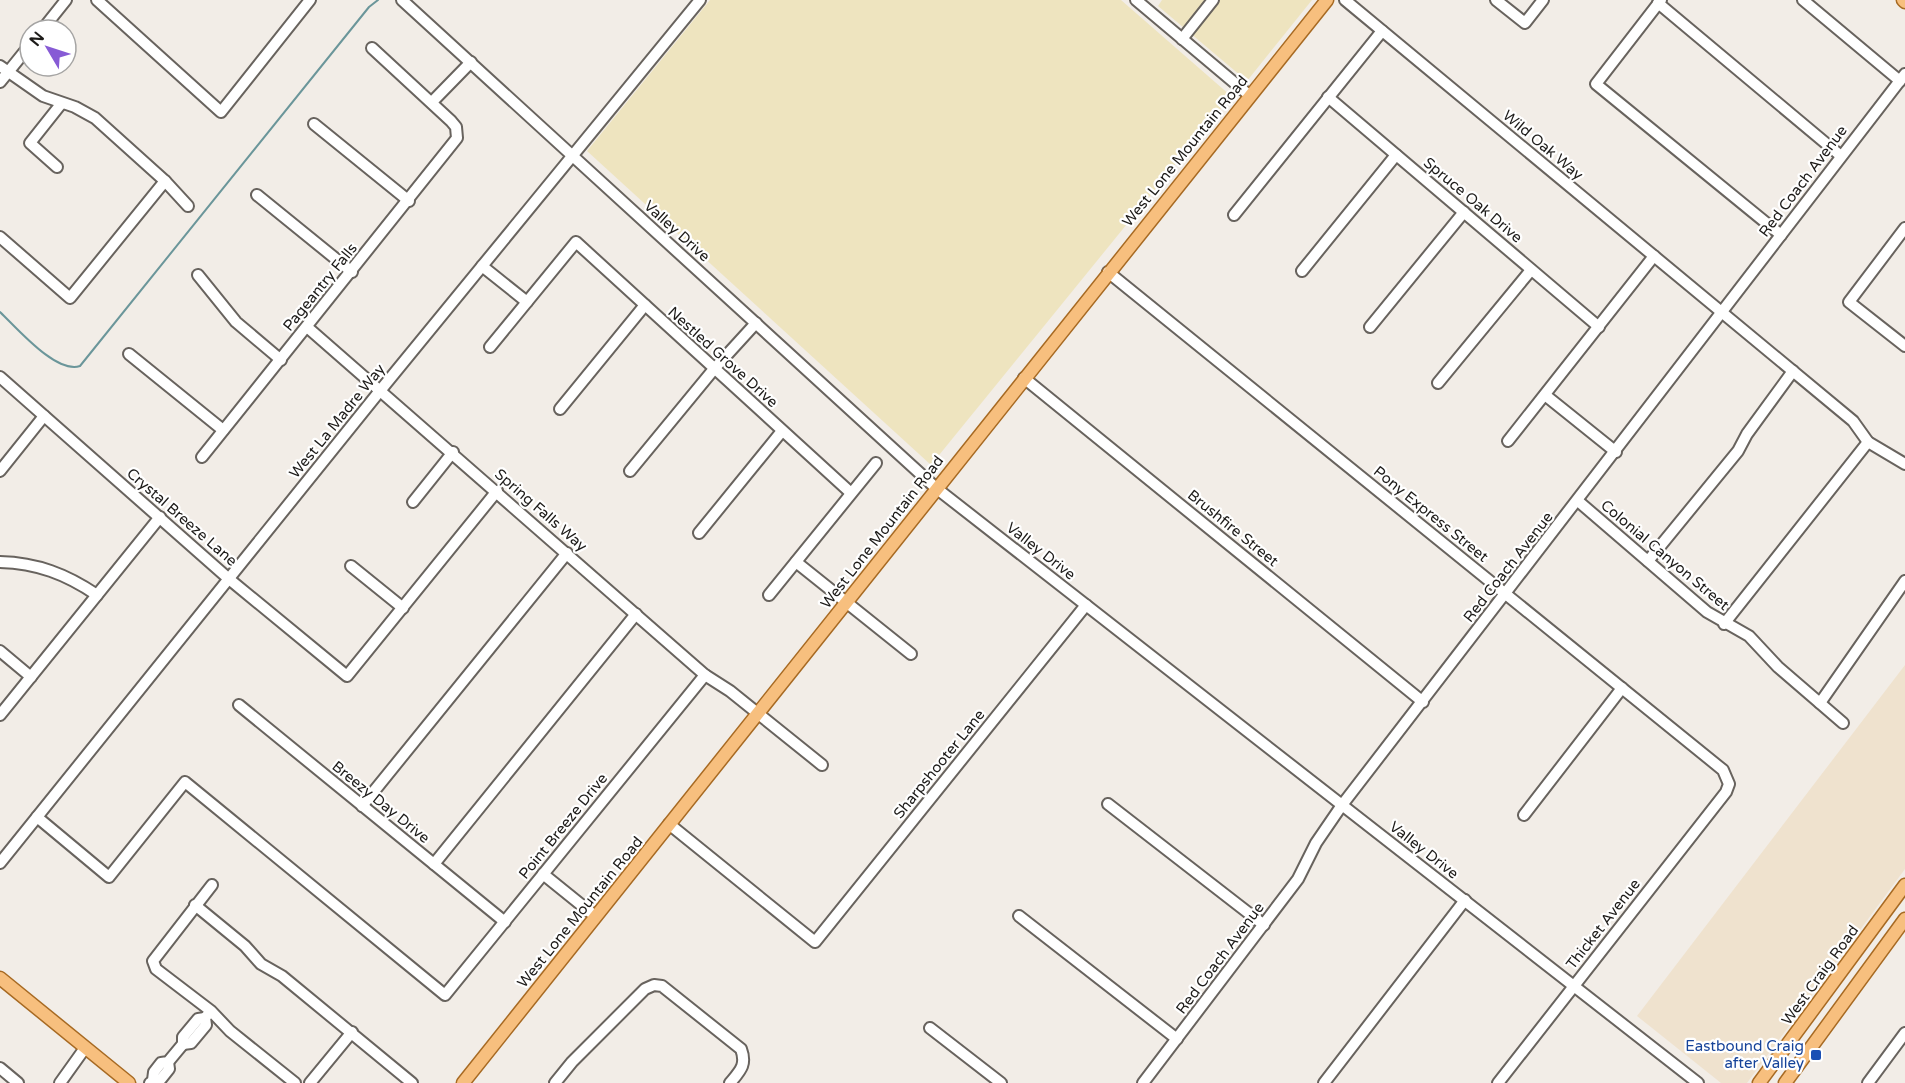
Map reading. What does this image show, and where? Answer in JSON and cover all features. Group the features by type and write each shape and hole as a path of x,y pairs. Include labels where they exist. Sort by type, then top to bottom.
{"main road":[{"name":"West Lone Mountain Road","path":"463,1083 1327,0"},
{"name":"West Craig Road","path":"1759,1083 1904,888"},
{"path":"1785,1083 1905,920"},
{"path":"0,978 129,1083"}],"street":[{"path":"52,18 66,0"},
{"path":"97,0 221,112 310,0"},
{"name":"Valley Drive","path":"402,0 936,488 1698,1083"},
{"name":"West La Madre Way","path":"0,863 379,392 700,0"},
{"path":"1136,0 1249,95"},
{"path":"1182,39 1213,0"},
{"name":"Wild Oak Way","path":"1345,0 1793,371 1852,421 1868,442"},
{"path":"1496,0 1525,23 1543,0"},
{"path":"1803,0 1902,78"},
{"path":"1780,235 1596,84 1659,2 1841,156"},
{"path":"1234,215 1382,31"},
{"path":"372,48 432,102 471,62"},
{"path":"0,82 4,69 18,56"},
{"path":"4,69 61,104 75,107 94,118 165,181 188,206"},
{"name":"Red Coach Avenue","path":"1143,1083 1298,879 1316,843 1342,805 1902,78"},
{"name":"Spruce Oak Drive","path":"1328,97 1599,327"},
{"name":"Pageantry Falls","path":"202,457 453,146 457,133 452,121 432,102"},
{"path":"57,166 30,143 61,104"},
{"path":"314,124 409,201"},
{"path":"1302,271 1396,154"},
{"path":"0,237 70,298 165,181"},
{"path":"257,195 352,272"},
{"path":"1370,327 1464,212"},
{"path":"1905,228 1849,302 1905,346"},
{"name":"Nestled Grove Drive","path":"527,303 576,242 850,493"},
{"path":"1508,441 1654,256"},
{"path":"482,266 527,303 490,347"},
{"path":"1438,383 1531,270"},
{"name":"Pony Express Street","path":"1108,272 1723,770 1729,784"},
{"path":"198,275 236,322 281,360"},
{"path":"560,409 645,305"},
{"path":"630,471 714,369 756,323"},
{"name":"Spring Falls Way","path":"307,327 379,392 453,452 705,675 822,765"},
{"path":"129,354 223,430"},
{"path":"1648,561 1738,451 1747,434 1793,371"},
{"name":"Crystal Breeze Lane","path":"0,377 229,579 347,676 403,608"},
{"name":"Brushfire Street","path":"1024,378 1423,702"},
{"path":"1545,395 1616,452"},
{"path":"0,471 45,416"},
{"path":"699,533 782,431"},
{"path":"1724,624 1868,442 1905,464"},
{"path":"413,502 453,452"},
{"path":"769,595 876,463"},
{"path":"351,566 403,608 497,491"},
{"name":"Colonial Canyon Street","path":"1578,501 1724,624 1749,636 1778,667 1843,723"},
{"path":"0,715 160,517"},
{"path":"362,806 567,553"},
{"path":"0,562 20,563 50,570 78,582 97,595"},
{"path":"796,562 911,654"},
{"path":"1820,703 1905,581"},
{"name":"Sharpshooter Lane","path":"669,824 815,942 1086,605"},
{"path":"434,864 636,614"},
{"path":"0,651 31,677"},
{"name":"Point Breeze Drive","path":"37,817 109,877 185,783 445,995 705,675"},
{"path":"1524,815 1622,688"},
{"name":"Breezy Day Drive","path":"239,705 505,922"},
{"name":"Thicket Avenue","path":"1498,1083 1726,792 1729,784"},
{"path":"1108,804 1264,925"},
{"path":"543,874 595,916"},
{"path":"212,885 153,961 156,969 208,1014 295,1083"},
{"path":"1324,1083 1465,900"},
{"path":"195,905 245,946 261,964 282,976 412,1083"},
{"path":"1019,916 1177,1039"},
{"path":"555,1083 572,1062 645,989 654,985 662,986 741,1049 745,1059 743,1067 730,1083"},
{"path":"151,1082 161,1079 170,1069 168,1062 183,1044 183,1037 198,1019 208,1014"},
{"path":"930,1028 1000,1083"},
{"path":"310,1083 352,1032"},
{"path":"1868,1083 1903,1040"},
{"path":"60,1083 85,1048"},
{"path":"0,1068 18,1083"}],"shaded area":[{"path":"1905,665 1905,869 1747,1083 1721,1083 1637,1016"}],"sand":[{"path":"710,0 1121,0 1231,96 931,465 587,151"},
{"path":"1162,0 1312,0 1247,81 1158,6"}],"waterway":[{"path":"0,312 49,357 70,367 80,366 369,7 378,0"}],"place":[{"name":"Eastbound Craig after Valley","path":"1816,1055"}]}
